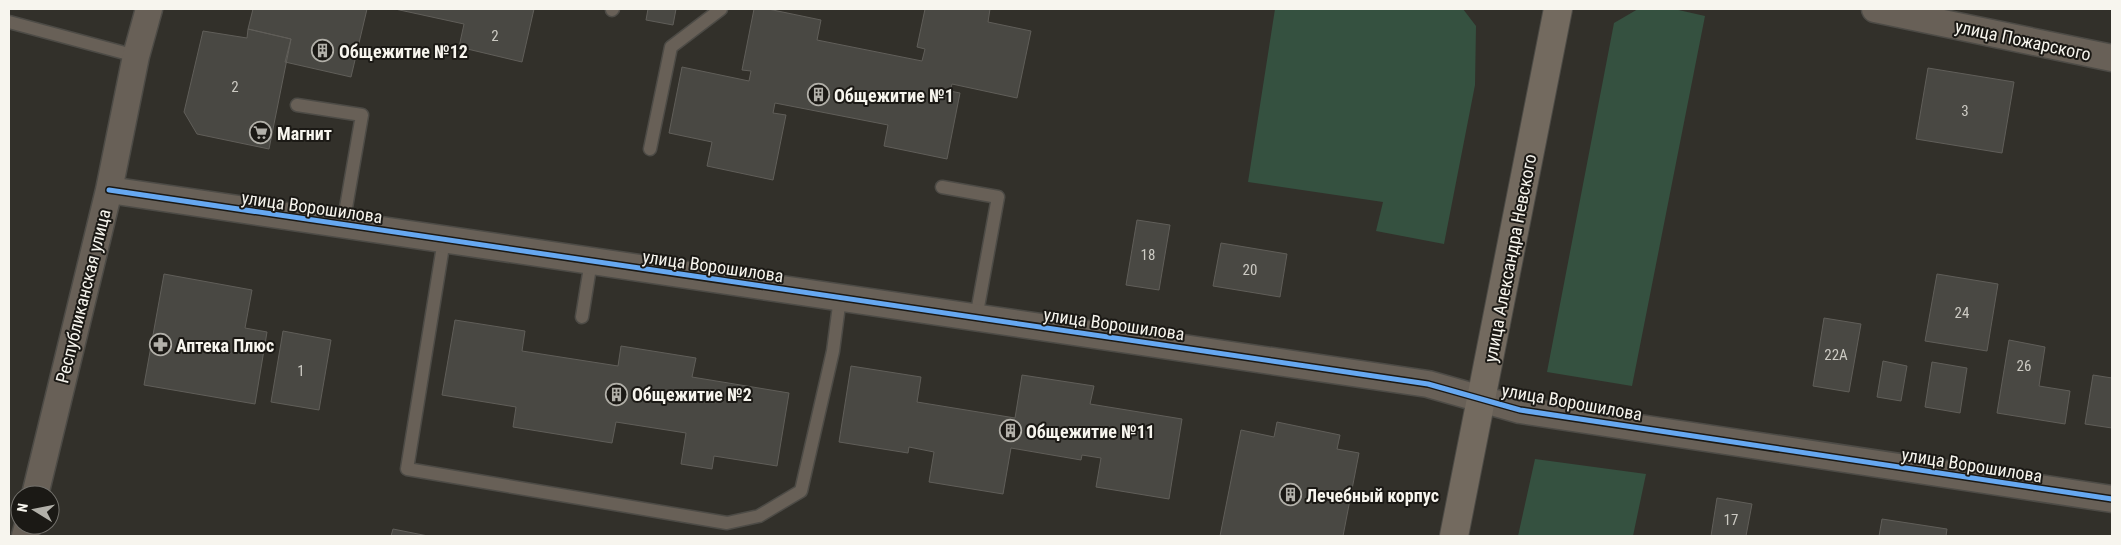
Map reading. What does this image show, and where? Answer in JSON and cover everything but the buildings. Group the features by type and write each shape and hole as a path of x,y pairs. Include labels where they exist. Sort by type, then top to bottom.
{"main road":[{"name":"улица Александра Невского","path":"1454,536 1558,9"}],"street":[{"name":"Республиканская улица","path":"37,485 108,190 136,56 149,9"},
{"name":"улица Пожарского","path":"1875,9 2112,58"},
{"name":"улица Ворошилова","path":"108,190 1428,384 1520,410 2112,499"}],"lane":[{"path":"650,149 670,48 721,9"},
{"path":"9,22 136,56"},
{"path":"297,105 362,115 343,225"},
{"path":"942,187 998,196 976,318"},
{"path":"444,240 407,469 727,523 759,516 801,491 833,352 840,298"},
{"path":"582,317 591,262"}],"green space":[{"path":"1275,9 1463,9 1476,26 1475,85 1444,244 1376,231 1383,202 1248,182"},
{"path":"1638,9 1674,9 1705,16 1632,386 1547,372 1614,23"},
{"path":"1535,459 1646,474 1633,536 1518,536"}],"cycle path":[{"path":"109,190 1428,384 1520,410 2112,499"}],"place":[{"name":"Общежитие №12","path":"323,51"},
{"name":"Общежитие №1","path":"818,95"},
{"name":"Магнит","path":"261,133"},
{"name":"Аптека Плюс","path":"160,345"},
{"name":"Общежитие №2","path":"616,394"},
{"name":"Общежитие №11","path":"1010,431"},
{"name":"Лечебный корпус","path":"1290,495"}]}
